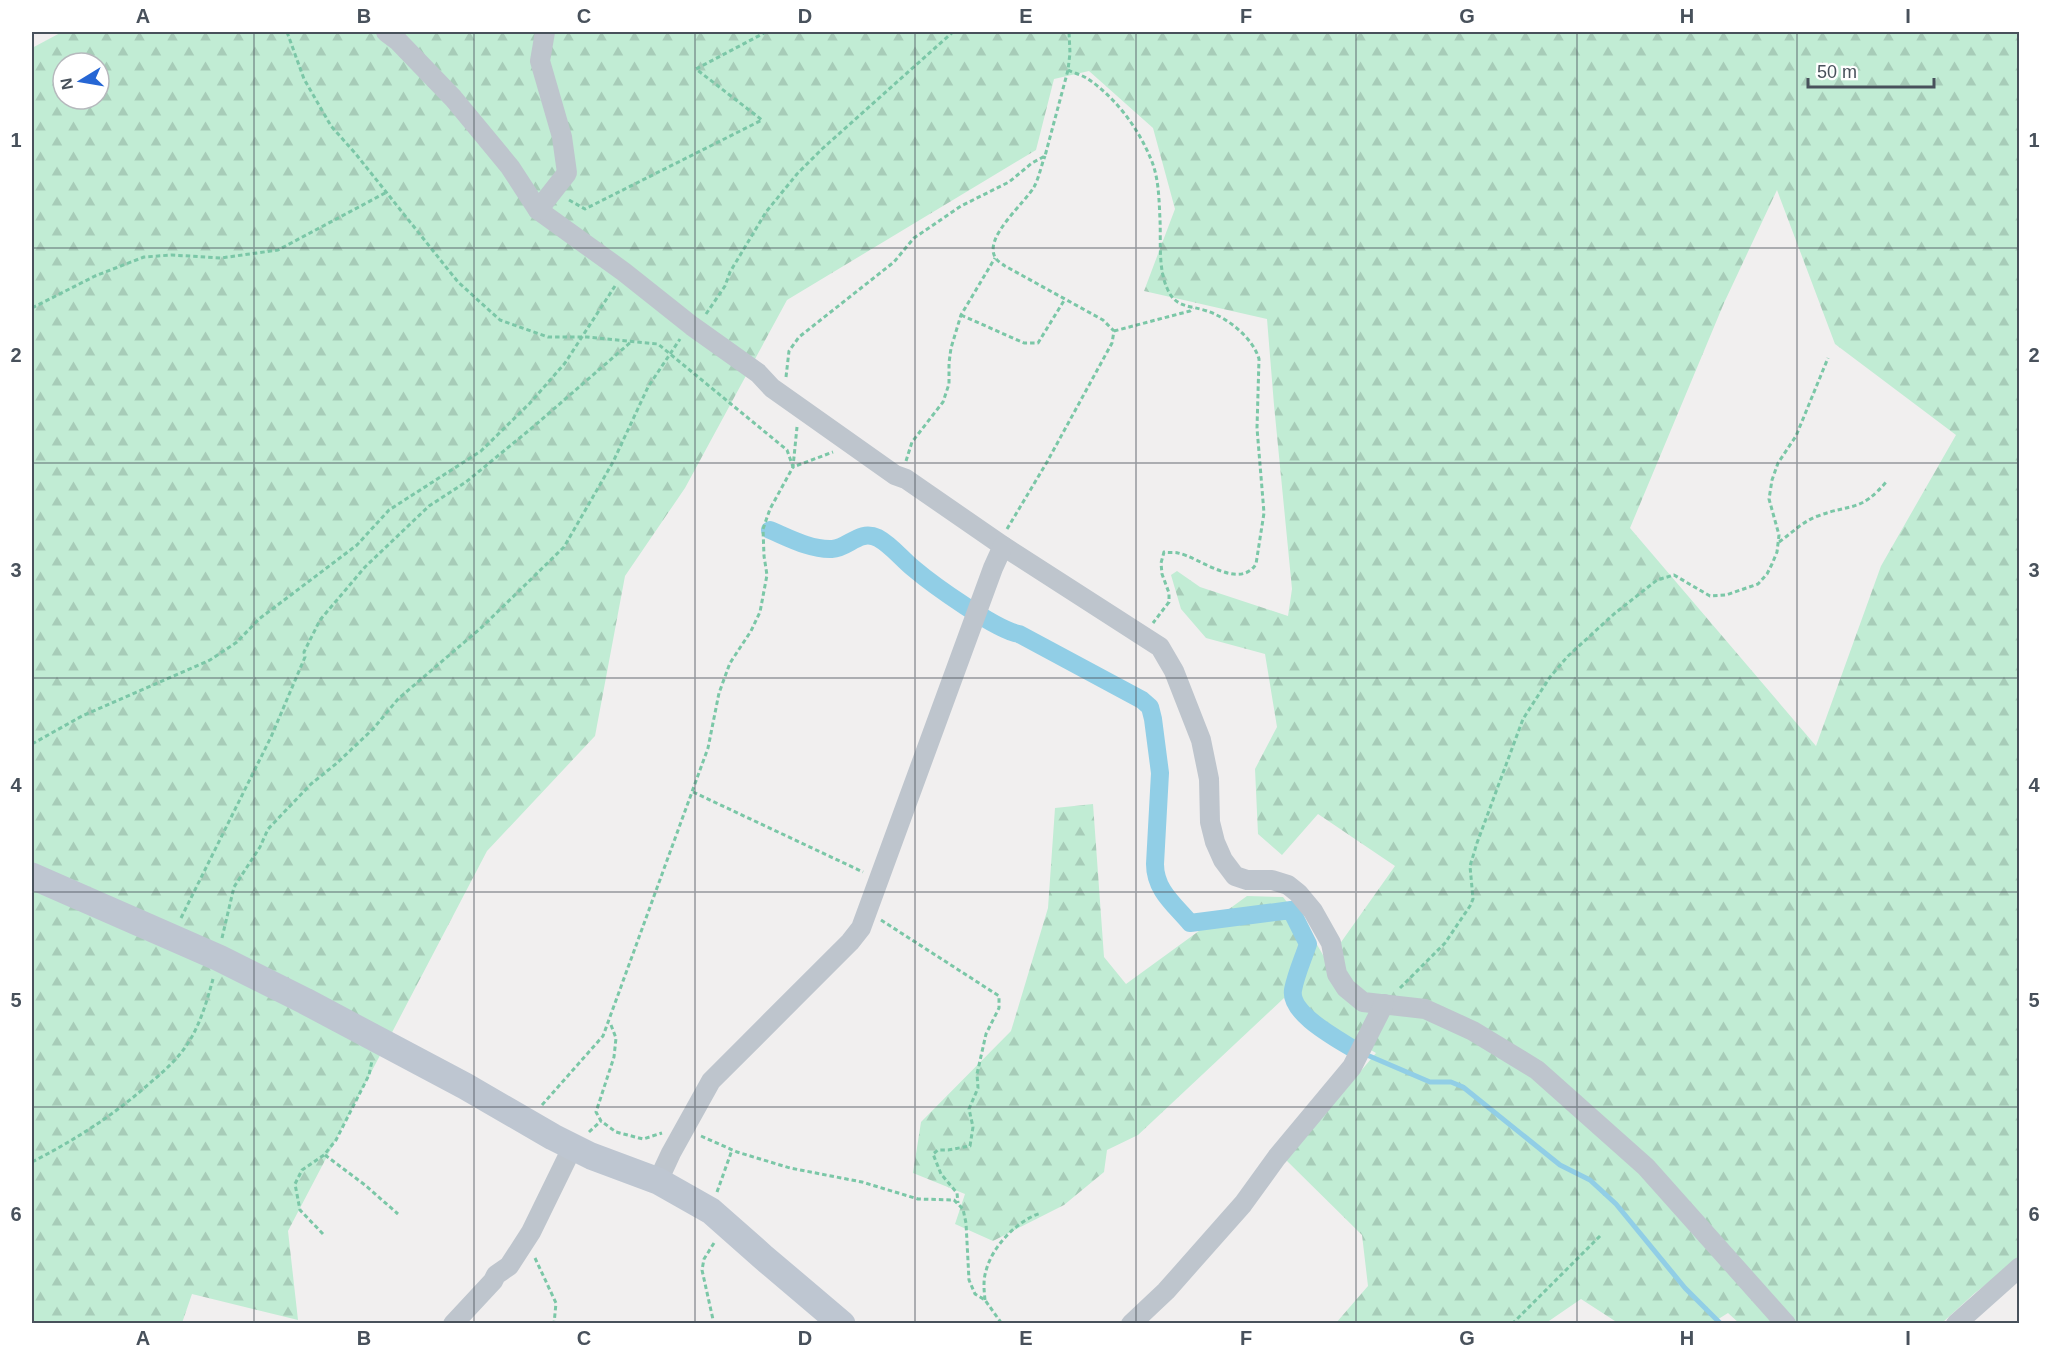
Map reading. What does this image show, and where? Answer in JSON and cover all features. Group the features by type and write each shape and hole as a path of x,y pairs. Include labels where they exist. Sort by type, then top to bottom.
{"street":[{"path":"386,32 398,41 453,98 510,166 538,210 624,272 758,374 772,388 895,475 1160,647 1174,671 1192,712 1201,740 1209,779 1210,822 1223,860 1235,876 1247,880 1272,880 1288,885 1298,893 1313,911 1331,943 1337,974 1346,988 1363,1002 1425,1008 1473,1031 1537,1070 1646,1167 1786,1323"},
{"path":"538,210 567,173 562,137 540,62 545,32"},
{"path":"658,1181 711,1081 850,942 861,928 1001,545"},
{"path":"32,876 219,958 305,1001 600,1160 658,1181 718,1217 842,1323"},
{"path":"1131,1323 1166,1291 1243,1204 1277,1158 1352,1067 1384,1004"},
{"path":"453,1323 496,1275 509,1266 528,1237 573,1146"},
{"path":"1956,1323 2019,1267"}],"path":[{"path":"287,32 304,79 331,126 458,282 500,320 548,338 583,337 658,344 787,450 794,467"},
{"path":"552,192 585,209 762,120 696,69 766,32"},
{"path":"32,1162 69,1143 125,1104 173,1063 189,1042 207,1002 234,887 260,847 268,829 311,784 373,729 398,699 483,627 564,547 613,462 648,387 684,334 702,320 711,308 766,213 797,174 822,149 953,32"},
{"path":"1069,32 1068,70 1035,185 997,234 992,247 995,258 1005,266 1103,320 1114,330"},
{"path":"1068,70 1088,79 1115,102 1136,130 1151,158 1158,189 1162,263 1166,286 1173,300 1179,304 1210,312 1232,325 1248,338 1257,351 1259,360 1257,428 1264,513 1256,564 1252,571 1244,574 1217,570 1180,553 1164,552 1161,563 1162,574 1169,593 1169,602 1143,636"},
{"path":"527,1122 603,1036 708,748 719,693 730,663 751,631 760,612 767,575 763,529 770,509 794,467 797,427 794,394 786,376 789,351 799,337 894,262 914,238 961,206 1009,182 1032,163 1045,156"},
{"path":"32,308 95,276 144,257 172,255 221,258 278,250 387,192"},
{"path":"901,477 912,442 943,402 949,384 951,348 960,315 995,258"},
{"path":"32,744 82,716 210,660 237,642 259,620 357,545 389,510 481,451 530,403 565,363 624,272"},
{"path":"960,315 1024,343 1038,343 1065,299"},
{"path":"1114,330 1190,311 1193,308"},
{"path":"1001,545 1112,343 1114,330"},
{"path":"171,938 271,737 305,657 304,652 320,620 365,567 429,507 466,482 633,340"},
{"path":"1384,1004 1445,943 1470,906 1473,899 1470,866 1477,843 1523,719 1550,676 1614,614 1657,580 1674,575 1710,596 1726,595 1758,584 1767,574 1779,542 1768,499 1772,480 1778,463 1796,436 1828,358"},
{"path":"794,467 833,452"},
{"path":"1779,542 1819,515 1862,505 1876,495 1887,481"},
{"path":"693,792 879,879"},
{"path":"867,911 999,996 999,1008 986,1034 977,1074 978,1088 969,1109 974,1127 970,1146 938,1150 933,1155 940,1174 957,1193 958,1204"},
{"path":"611,1024 616,1038 614,1058 596,1112 601,1121 616,1132 643,1139 669,1130 681,1113 689,1119 702,1136 732,1150 790,1168 882,1187 918,1199 954,1200 963,1209 966,1223 969,1280 975,1294 985,1300 1002,1323"},
{"path":"323,1234 300,1210 295,1184 302,1170 324,1155 336,1140 369,1075 377,1040"},
{"path":"714,1323 702,1270 718,1217 732,1150"},
{"path":"324,1155 365,1185 398,1214"},
{"path":"985,1300 986,1268 995,1250 1020,1224 1041,1213"},
{"path":"1512,1323 1601,1235"},
{"path":"528,1237 556,1303 554,1323"}],"green space":[{"path":"62,32 2019,32 2019,1259 1975,1293 1942,1323 1740,1324 1728,1313 1712,1323 1618,1323 1581,1299 1546,1323 1336,1323 1368,1286 1362,1235 1286,1160 1376,1053 1284,998 1138,1135 1107,1150 1104,1172 1064,1205 993,1241 955,1224 965,1194 913,1173 921,1122 1011,1031 1048,908 1055,808 1093,804 1104,957 1126,984 1247,896 1283,897 1308,929 1327,962 1395,866 1318,814 1282,855 1258,834 1255,769 1277,727 1265,654 1206,638 1181,609 1171,575 1177,571 1200,587 1288,616 1292,589 1267,319 1144,291 1175,209 1153,128 1089,71 1054,79 1036,150 787,300 685,488 625,576 595,736 487,851 288,1231 298,1320 192,1294 182,1323 32,1324 32,48","holes":["1777,190 1835,344 1956,435 1881,566 1816,746 1630,528 1724,303"]}],"waterway":[{"path":"770,530 800,543 824,549 838,548 860,537 878,538 922,576 981,616 1142,700 1150,707 1160,773 1155,864 1158,882 1162,889 1190,923 1291,910 1308,944 1294,984 1294,999 1306,1017 1355,1050"},
{"path":"1367,1055 1430,1082 1451,1082 1463,1087 1560,1165 1590,1180 1616,1204 1685,1288 1721,1324"}]}
